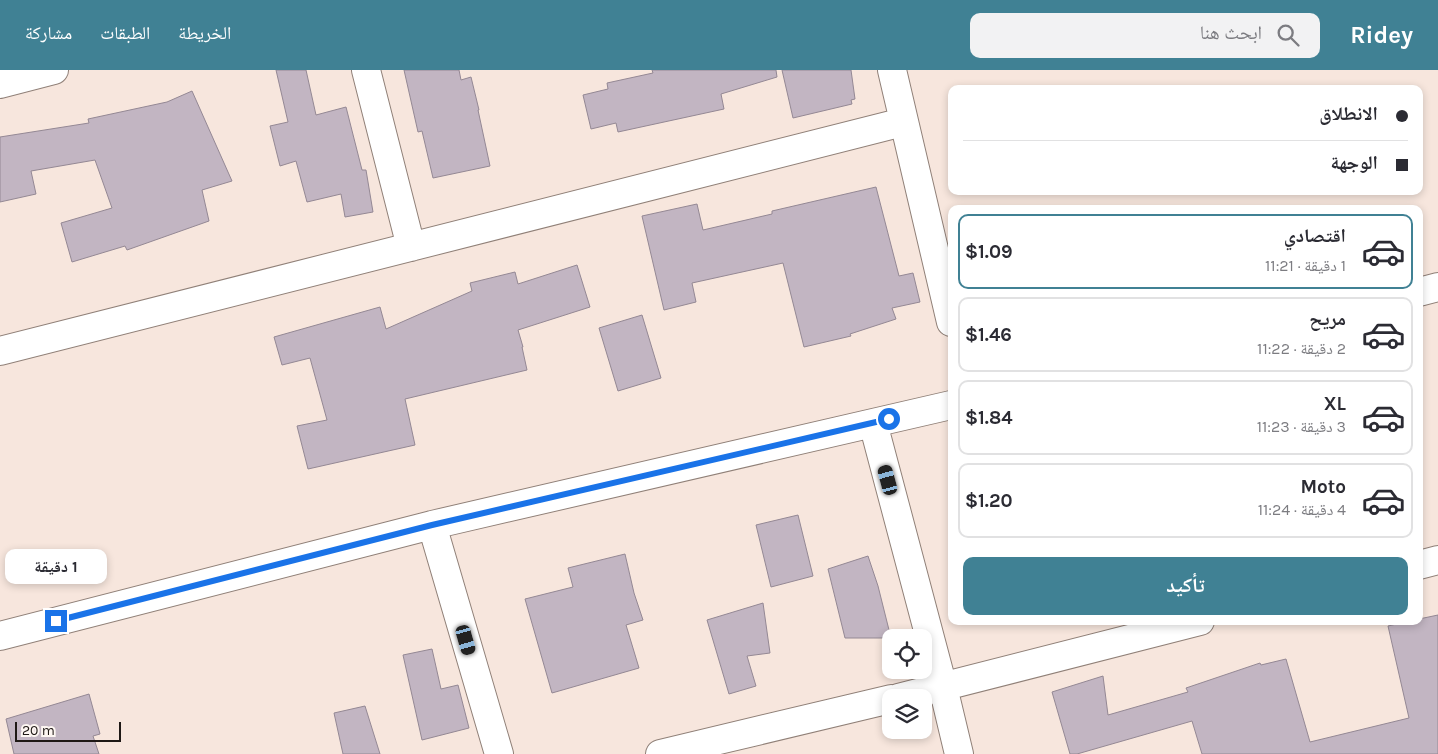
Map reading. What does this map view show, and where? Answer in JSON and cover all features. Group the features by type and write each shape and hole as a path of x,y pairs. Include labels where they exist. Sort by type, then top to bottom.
{"street":[{"path":"0,84 54,70"},
{"path":"366,70 411,247"},
{"path":"892,70 948,310"},
{"path":"0,351 903,122"},
{"path":"1423,291 1438,287"},
{"path":"0,636 432,525 948,406"},
{"path":"873,423 959,754"},
{"path":"432,525 499,754"},
{"path":"1423,564 1438,560"},
{"path":"932,690 1184,625"},
{"path":"660,754 882,701"}],"building":[{"path":"276,70 306,70 316,115 346,107 362,170 366,170 373,212 345,217 341,194 307,202 296,161 280,166 270,126 288,122"},
{"path":"404,70 459,70 461,80 471,77 490,166 433,178 422,131 418,132"},
{"path":"652,70 776,70 777,77 721,94 724,109 618,132 616,123 591,129 583,95 608,89 607,83 653,73"},
{"path":"782,70 851,70 855,99 851,100 852,104 793,118"},
{"path":"192,91 232,181 202,190 209,221 127,250 125,246 72,262 61,223 112,208 95,160 31,171 36,194 0,202 0,137 89,123 88,119 167,102"},
{"path":"876,187 899,276 913,273 920,302 892,308 896,319 850,334 851,336 804,347 783,263 692,283 696,302 664,310 642,216 697,204 703,230 772,214 772,211"},
{"path":"577,265 590,307 518,330 527,370 405,399 415,445 308,469 297,426 327,420 310,358 282,365 274,337 380,307 386,329 472,291 470,283 515,272 518,284"},
{"path":"642,315 661,378 618,391 599,328"},
{"path":"798,515 813,576 771,587 756,525"},
{"path":"625,554 634,593 643,620 626,625 639,668 552,693 525,599 573,587 568,568"},
{"path":"868,556 889,629 882,629 882,638 845,638 828,569"},
{"path":"763,603 770,653 747,656 756,686 729,694 707,620"},
{"path":"1438,615 1438,754 1202,754 1192,721 1077,754 1070,754 1052,692 1103,676 1108,715 1188,692 1186,688 1260,663 1261,665 1286,659 1310,742 1409,718 1388,626 1423,625 1423,618"},
{"path":"432,649 441,689 458,685 469,728 422,740 403,655"},
{"path":"89,694 100,734 93,736 99,754 14,754 6,719"},
{"path":"365,706 380,754 343,754 334,713"}],"route":[{"path":"56,621 432,525 889,419"}]}
